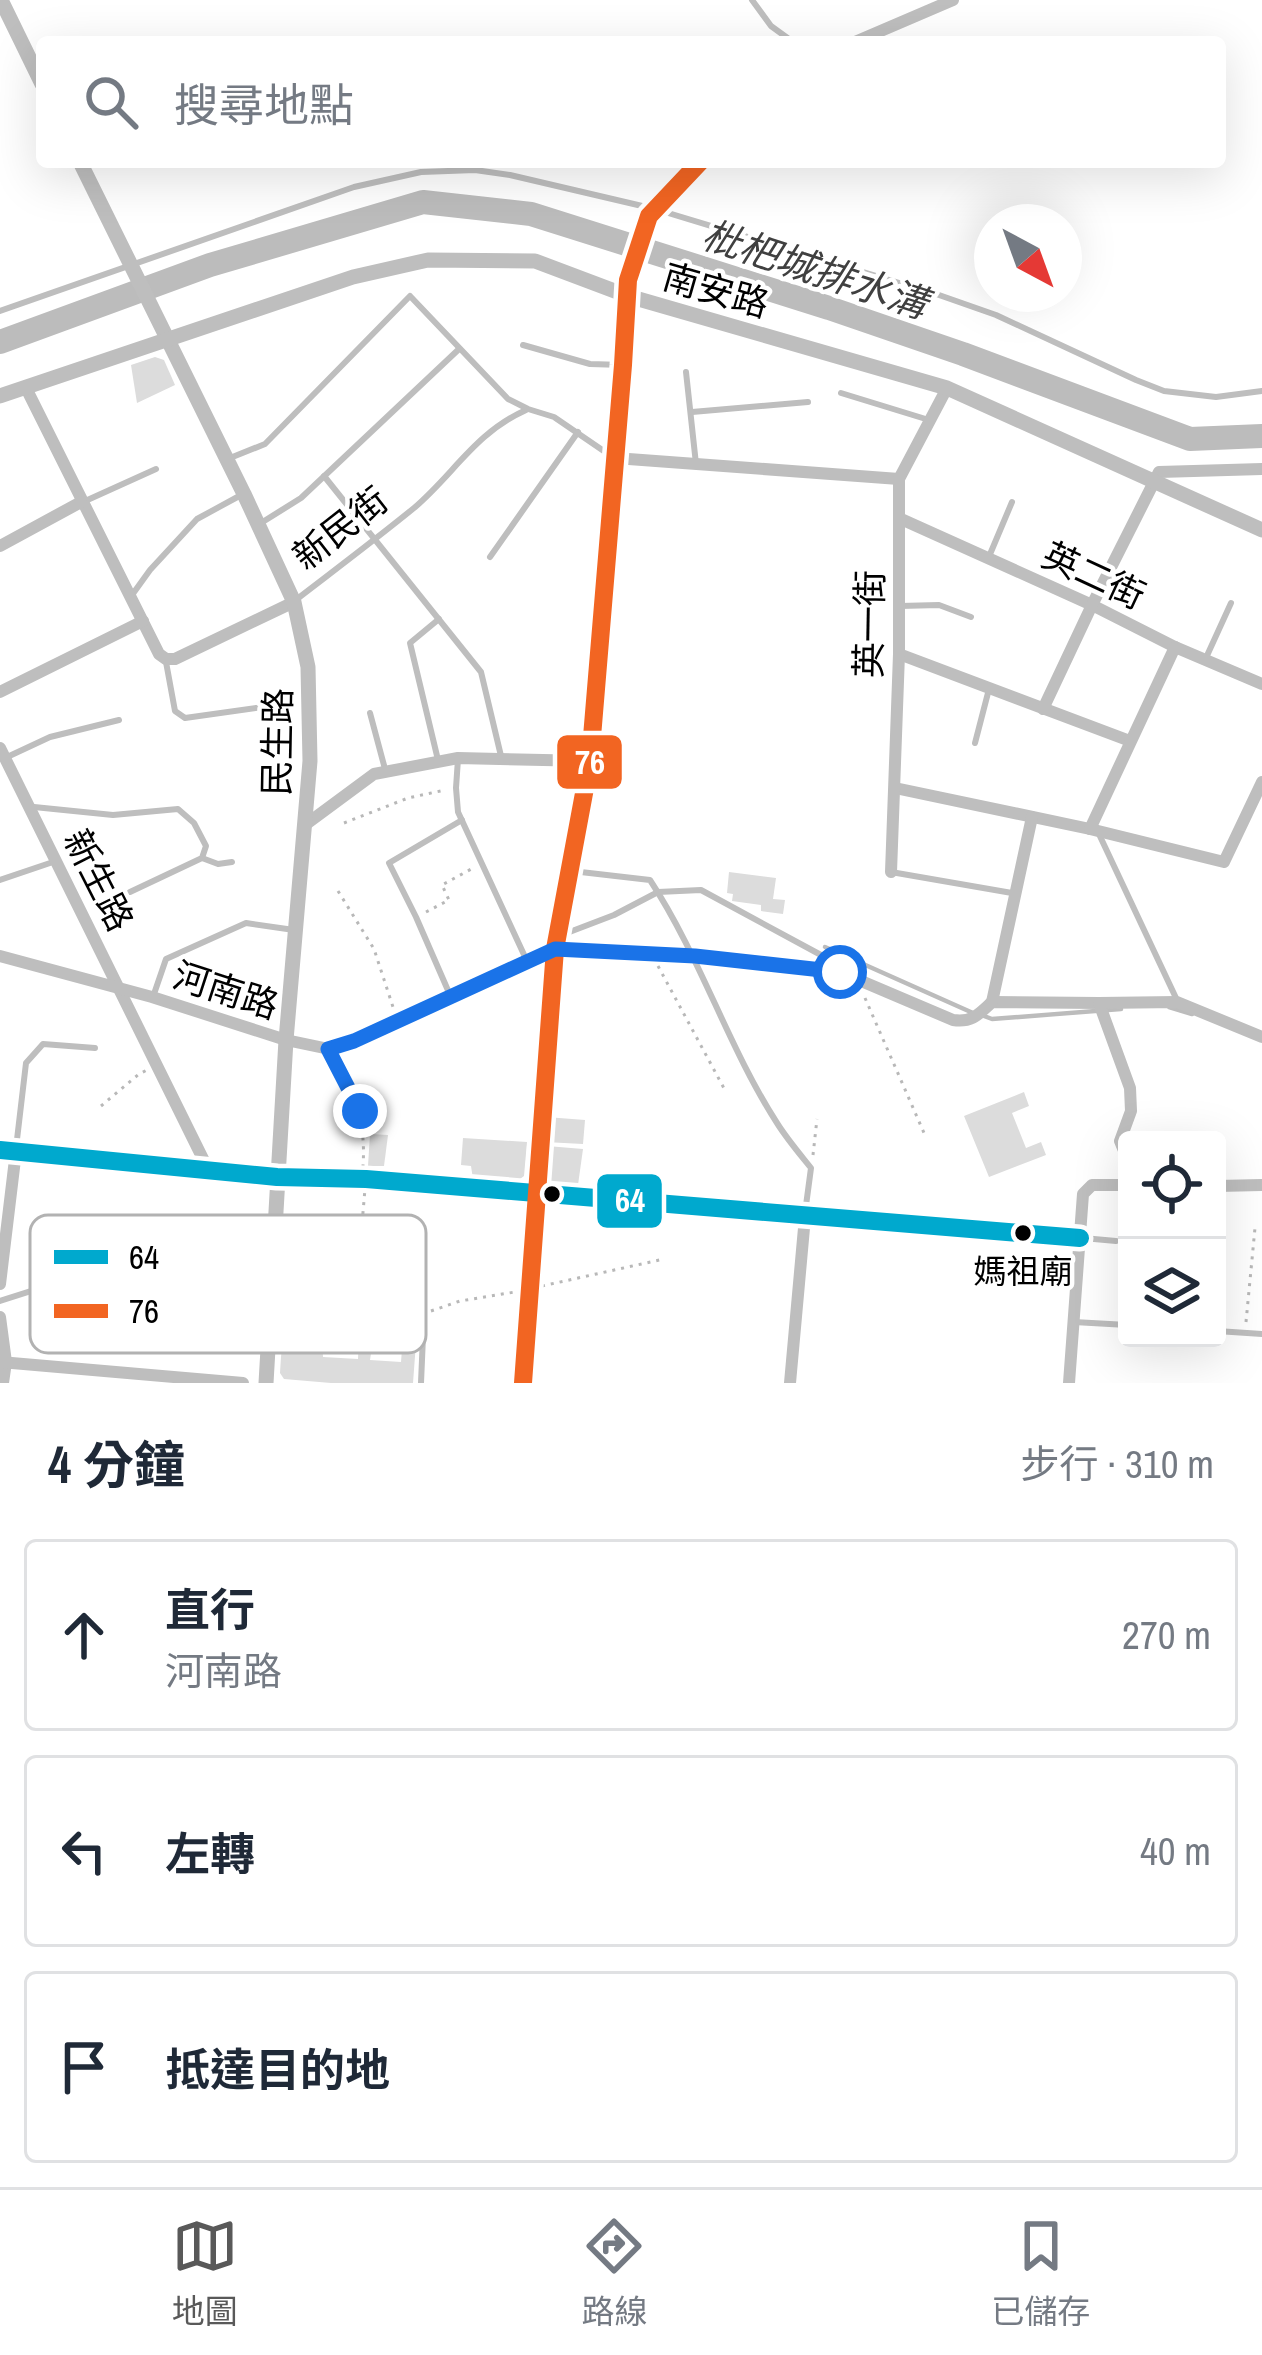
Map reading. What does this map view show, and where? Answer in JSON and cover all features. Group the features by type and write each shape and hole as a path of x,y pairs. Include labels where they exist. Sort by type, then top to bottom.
{"street":[{"path":"1,0 36,72"},
{"path":"869,36 953,0"},
{"path":"83,168 132,268"},
{"path":"523,1383 556,943 590,761 628,288 652,213 691,168"},
{"name":"南安路","path":"0,396 164,336 353,277 428,260 535,261 947,388 1262,530"},
{"name":"民生路","path":"132,268 294,602 308,667 310,761 275,1215"},
{"path":"26,388 159,654 166,659"},
{"name":"英一街","path":"891,872 899,479 947,388"},
{"path":"615,458 899,479"},
{"path":"1042,709 1160,472 1262,469"},
{"path":"0,545 82,502"},
{"name":"英二街","path":"901,519 1262,684"},
{"name":"新民街","path":"166,659 176,659 294,602"},
{"path":"0,692 143,621"},
{"path":"1094,830 1175,647"},
{"path":"899,654 1130,741"},
{"name":"新生路","path":"3,753 208,1168"},
{"path":"304,825 374,774 458,758 590,761"},
{"path":"895,788 1224,862 1262,782"},
{"path":"328,1049 451,998 528,962 556,943 840,972 953,1020 974,1019 992,1002 1032,818"},
{"name":"河南路","path":"0,956 328,1049"},
{"path":"992,1002 1178,1002 1262,1036"},
{"path":"1100,1004 1130,1088 1131,1111 1124,1131"},
{"path":"0,1150 277,1177 364,1179 1080,1238"},
{"path":"0,1284 16,1151"},
{"path":"1069,1383 1084,1194 1092,1184 1118,1185"},
{"path":"1226,1186 1262,1185"},
{"path":"790,1383 805,1217"},
{"path":"0,1316 3,1383"},
{"name":"民生路","path":"266,1383 268,1353"},
{"path":"3,1362 243,1383"}],"lane":[{"path":"752,0 771,26 785,36"},
{"path":"0,311 354,187 421,172 493,172 652,213 996,315 1164,391 1216,397 1262,391"},
{"path":"227,459 265,444 410,296 508,398 554,417 615,458"},
{"path":"523,346 590,364 623,365"},
{"path":"258,525 301,498 459,349"},
{"path":"686,372 696,464"},
{"path":"841,393 929,420"},
{"path":"692,412 808,401"},
{"name":"新民街","path":"294,602 418,505 466,452 508,418 528,409"},
{"path":"490,557 578,432"},
{"path":"82,502 156,469"},
{"path":"324,476 482,672 501,759"},
{"path":"132,595 197,519 244,494"},
{"path":"988,559 1012,502"},
{"path":"1205,660 1231,603"},
{"path":"900,606 939,605 971,617"},
{"path":"439,619 410,643 439,762"},
{"path":"166,659 171,698 185,718 263,707"},
{"path":"975,743 989,689"},
{"path":"370,712 386,772"},
{"path":"3,753 119,720"},
{"path":"458,758 458,812 528,962"},
{"path":"31,807 112,815 178,809 194,823 206,846 202,858 130,892"},
{"path":"451,998 389,862 462,820"},
{"path":"1094,830 1178,1002"},
{"path":"202,858 218,865 232,862"},
{"path":"0,880 54,862"},
{"path":"569,870 650,880 695,956 776,1122 811,1168 805,1217"},
{"path":"891,872 1016,894"},
{"path":"556,943 658,892 701,890 821,955 840,972"},
{"path":"152,997 166,959 247,923 297,931"},
{"path":"16,1151 26,1063 43,1044 95,1048"},
{"path":"1080,1238 1115,1241"},
{"path":"0,1301 30,1291"},
{"path":"1074,1322 1118,1324"},
{"path":"1226,1332 1262,1334"},
{"path":"421,1383 422,1353"}],"path":[{"path":"344,823 408,798 456,788"},
{"path":"416,916 449,900 442,885 482,863"},
{"path":"338,891 374,949 398,1020"},
{"path":"652,954 726,1092"},
{"path":"857,980 924,1133"},
{"path":"328,1049 360,1111 365,1138 362,1215"},
{"path":"101,1106 139,1074 159,1066"},
{"path":"811,1168 818,1119"},
{"path":"1245,1333 1255,1228"},
{"path":"426,1312 460,1301 664,1259"}],"building":[{"path":"155,357 164,360 175,385 137,403 131,365"},
{"path":"729,872 776,878 773,899 785,900 783,914 732,901 733,894 727,893"},
{"path":"1024,1092 1029,1106 1012,1113 1026,1148 1041,1142 1046,1155 989,1177 964,1116"},
{"path":"546,1117 585,1120 583,1144 545,1142"},
{"path":"370,1134 388,1135 384,1166 368,1166"},
{"path":"463,1138 527,1142 524,1176 516,1182 473,1179 471,1166 461,1165"},
{"path":"547,1146 583,1149 577,1192 550,1191 544,1183"},
{"path":"282,1353 358,1359 358,1353 371,1353 370,1360 401,1362 402,1353 415,1353 413,1383 331,1383 284,1379"}],"waterway":[{"name":"枇杷城排水溝","path":"0,342 210,265 423,202 531,214 829,308 1190,439 1262,436"},
{"path":"825,947 973,1013"},
{"path":"1169,1007 1192,1014"},
{"path":"984,1016 1121,1009"}],"transit line":[{"name":"76","path":"523,1383 555,949 590,761 628,280 649,216 694,168"},
{"name":"64","path":"0,1150 277,1177 366,1179 1080,1238"}],"place":[{"name":"媽祖廟","path":"1023,1233"}],"route":[{"path":"360,1111 328,1049 555,949 695,956 840,972"}]}
